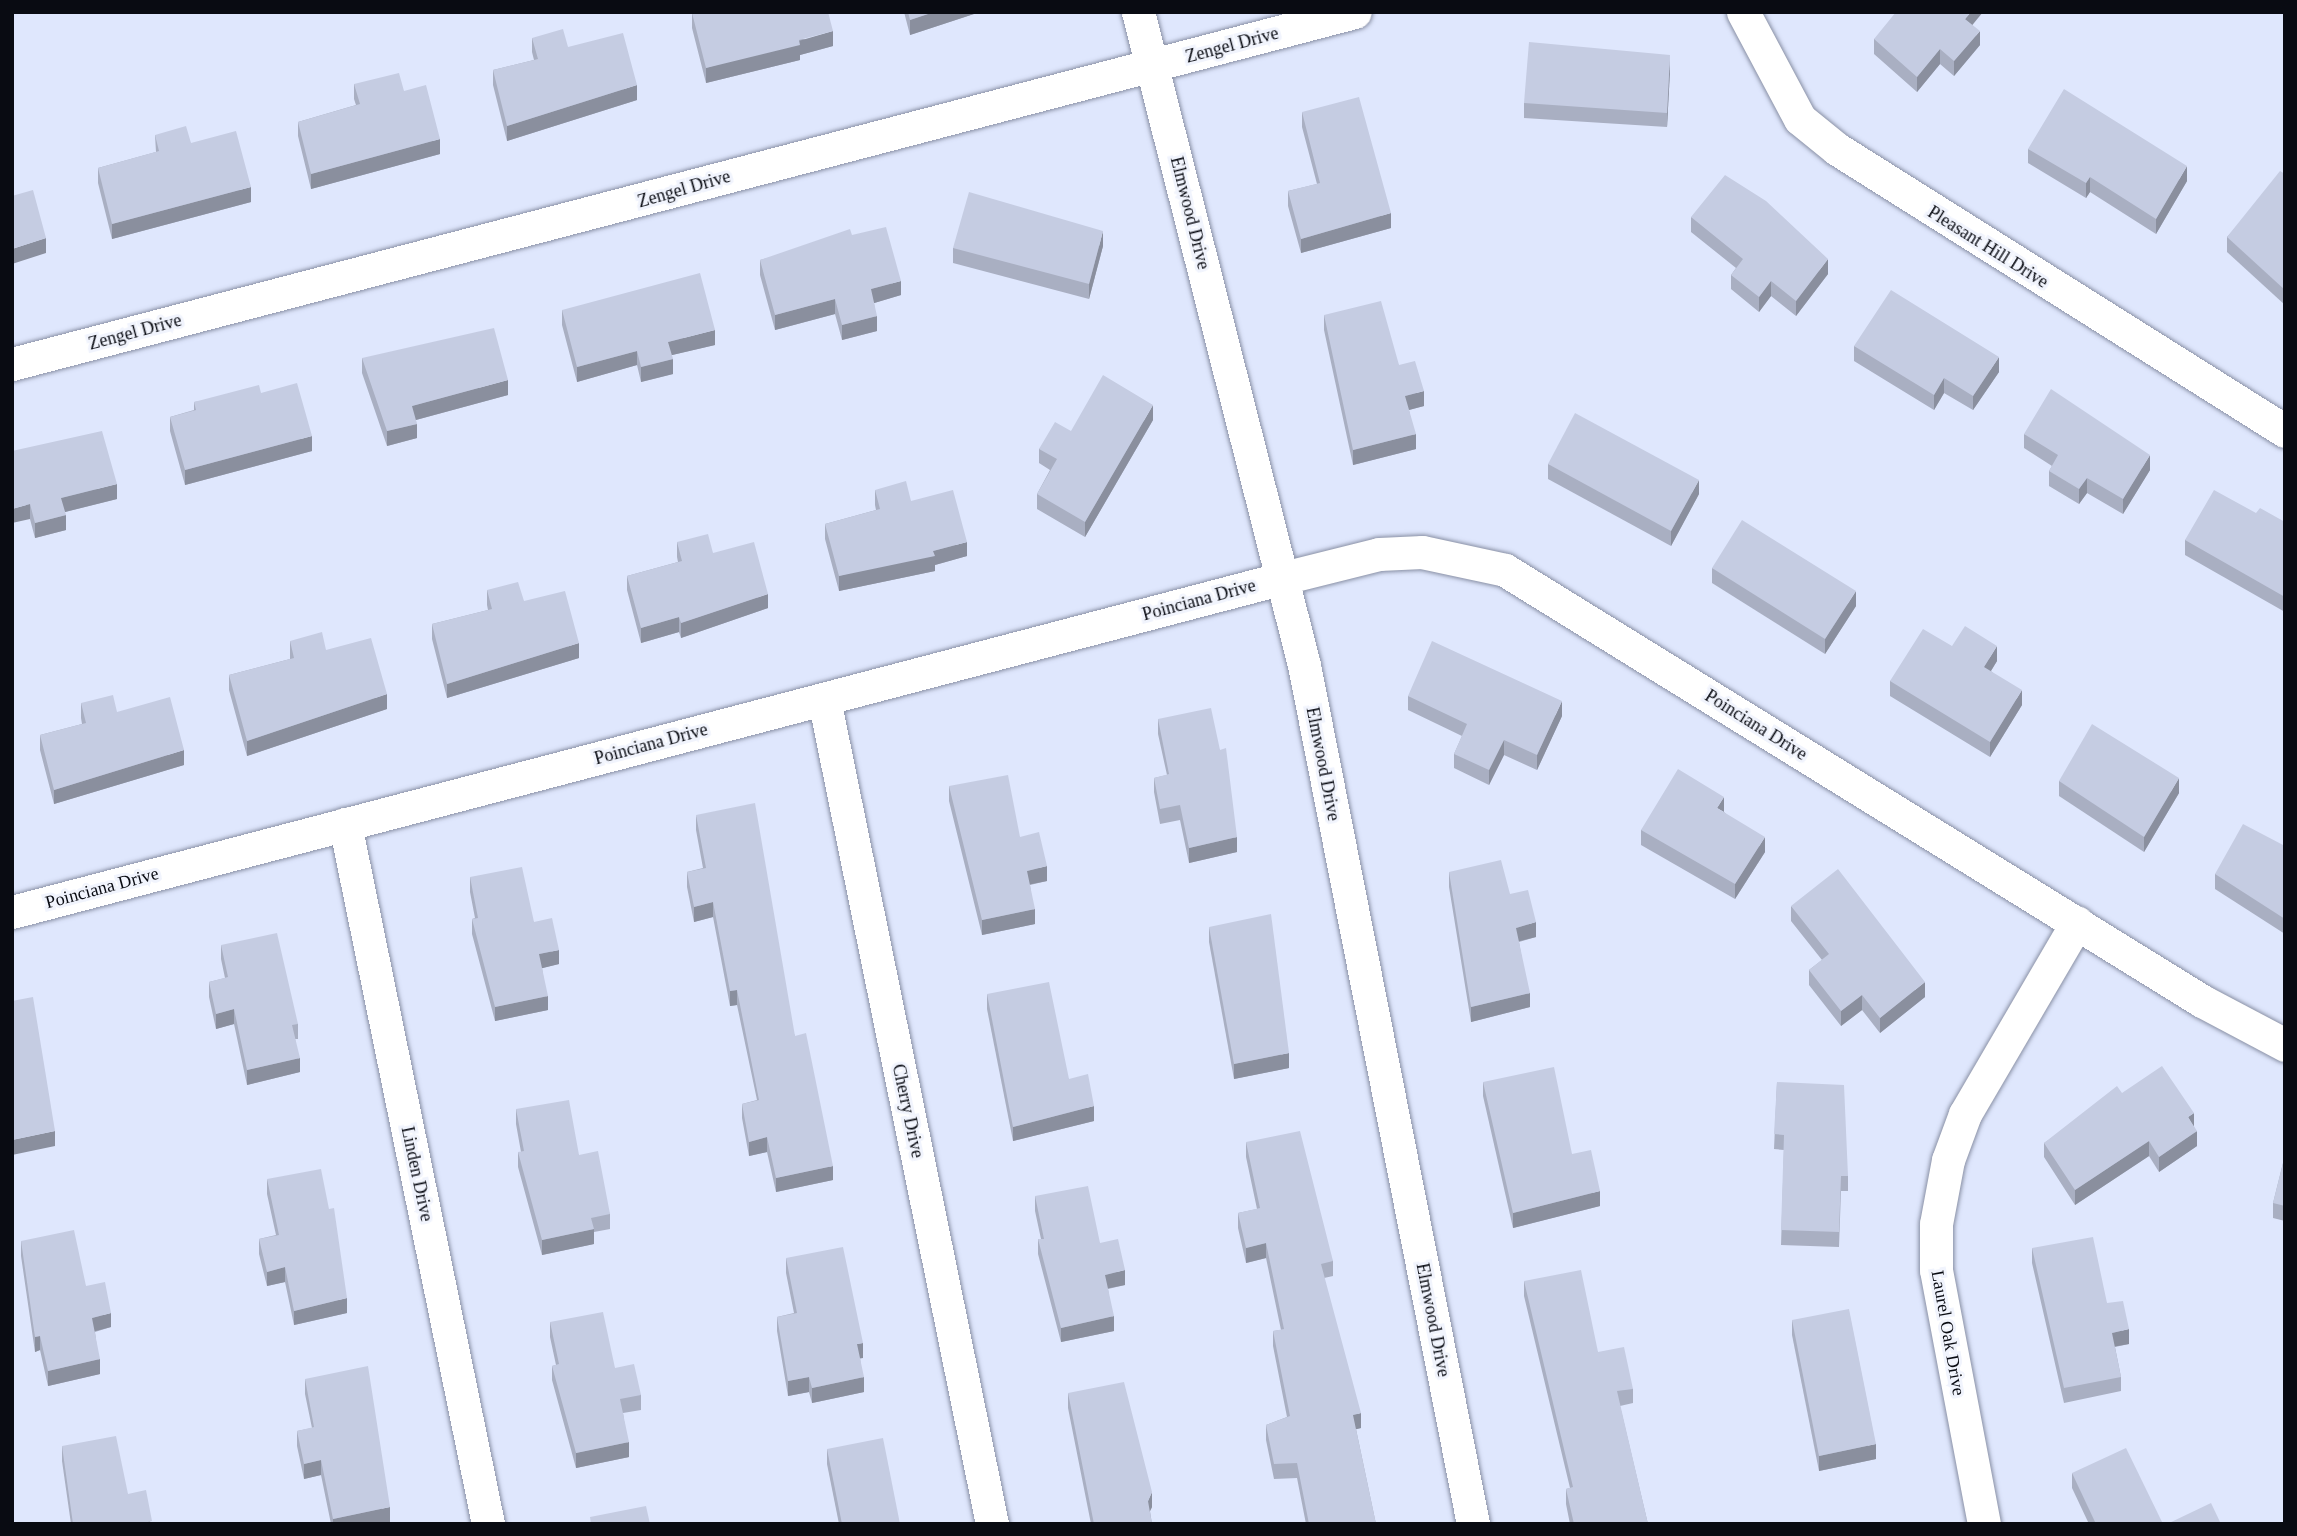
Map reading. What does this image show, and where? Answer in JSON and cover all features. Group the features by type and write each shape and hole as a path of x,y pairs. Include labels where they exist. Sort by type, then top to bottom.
{"street":[{"name":"Elmwood Drive","path":"1138,12 1283,578 1473,1524"},
{"name":"Zengel Drive","path":"12,364 1354,12"},
{"name":"Pleasant Hill Drive","path":"1743,12 1800,119 1837,149 2285,431"},
{"name":"Poinciana Drive","path":"12,912 1283,578 1379,554 1422,552 1506,570 2077,922 2285,1045"},
{"name":"Cherry Drive","path":"824,699 992,1524"},
{"name":"Linden Drive","path":"345,824 488,1524"},
{"name":"Laurel Oak Drive","path":"1984,1524 1936,1270 1936,1224 1948,1160 1965,1114 2077,922"}],"building":[{"path":"828,12 833,31 799,40 800,45 706,68 692,13"},
{"path":"908,12 934,12 910,20"},
{"path":"1896,12 1971,12 1965,19 1980,31 1954,61 1940,49 1917,77 1874,39"},
{"path":"563,29 568,47 623,33 637,85 507,126 493,70 538,59 532,38"},
{"path":"1529,42 1670,55 1667,113 1524,103"},
{"path":"399,73 404,91 426,85 440,139 311,174 298,122 360,104 354,84"},
{"path":"2064,89 2187,166 2156,219 2090,177 2086,183 2028,149"},
{"path":"1359,97 1391,213 1301,239 1288,191 1320,183 1302,112"},
{"path":"186,126 191,143 236,131 251,187 112,224 98,168 159,151 155,135"},
{"path":"2280,171 2285,174 2285,290 2227,237"},
{"path":"1725,175 1766,201 1828,259 1796,301 1771,281 1759,297 1731,275 1743,259 1691,217"},
{"path":"33,190 46,238 12,249 12,196"},
{"path":"969,192 1103,231 1089,284 953,248"},
{"path":"886,227 901,281 871,289 877,316 842,325 835,299 775,315 760,260 850,229 852,235"},
{"path":"700,273 715,330 668,342 673,359 641,367 637,351 577,367 562,310"},
{"path":"1891,290 1999,357 1973,396 1944,378 1934,395 1854,346"},
{"path":"1381,301 1399,365 1415,361 1424,391 1405,396 1416,434 1353,450 1324,315"},
{"path":"494,328 508,380 412,406 417,424 387,431 362,358"},
{"path":"1103,375 1153,405 1085,522 1037,494 1057,459 1039,449 1055,422 1071,431"},
{"path":"297,383 312,436 185,470 170,417 196,410 194,402 259,385 261,393"},
{"path":"2051,389 2150,455 2123,499 2087,478 2079,489 2049,471 2058,455 2024,434"},
{"path":"1575,413 1699,480 1671,531 1548,464"},
{"path":"102,431 117,484 61,498 66,515 35,523 30,504 12,509 12,451"},
{"path":"906,481 911,501 953,490 967,542 933,551 935,556 839,576 825,524 880,509 875,490"},
{"path":"2214,490 2256,513 2260,508 2285,522 2285,597 2185,540"},
{"path":"1742,520 1856,591 1825,639 1712,568"},
{"path":"708,534 713,553 754,542 768,594 681,623 679,617 641,628 627,576 682,561 677,542"},
{"path":"518,582 524,601 565,591 579,643 447,684 432,624 492,609 487,590"},
{"path":"1965,626 1997,646 1984,667 2022,690 1990,742 1890,681 1923,629 1952,646"},
{"path":"322,632 326,650 371,638 387,694 247,741 229,675 294,658 290,641"},
{"path":"1432,641 1562,701 1537,755 1504,740 1489,770 1454,754 1467,724 1408,696"},
{"path":"113,695 117,712 170,697 184,750 54,790 40,735 86,723 81,703"},
{"path":"1211,708 1220,750 1226,748 1237,837 1189,848 1180,805 1160,809 1154,778 1169,774 1158,719"},
{"path":"2092,724 2179,778 2144,837 2059,781"},
{"path":"1678,769 1724,797 1717,808 1765,837 1735,884 1641,830"},
{"path":"1008,775 1020,837 1039,832 1047,866 1027,871 1035,909 982,920 949,786"},
{"path":"755,803 795,1036 806,1033 833,1166 776,1178 767,1137 749,1142 742,1104 759,1100 737,990 730,991 713,902 694,907 687,872 706,868 696,815"},
{"path":"2243,824 2285,846 2285,919 2215,874"},
{"path":"1501,860 1510,894 1528,890 1536,922 1516,928 1530,993 1471,1007 1449,872"},
{"path":"522,867 534,922 552,918 559,950 539,954 548,996 495,1007 472,919 478,918 470,877"},
{"path":"1838,869 1925,982 1880,1018 1862,995 1841,1011 1809,970 1829,954 1791,906"},
{"path":"1271,914 1289,1053 1234,1064 1209,927"},
{"path":"277,933 298,1024 292,1025 300,1058 247,1070 234,1009 216,1014 209,982 228,977 221,945"},
{"path":"1049,982 1069,1079 1088,1074 1094,1106 1013,1127 987,994"},
{"path":"33,997 55,1131 12,1140 12,1001"},
{"path":"2162,1066 2194,1113 2188,1117 2197,1131 2159,1157 2149,1141 2075,1190 2044,1143 2117,1086 2122,1093"},
{"path":"1554,1067 1572,1154 1591,1150 1600,1191 1513,1213 1483,1082"},
{"path":"1777,1082 1844,1085 1848,1176 1841,1176 1839,1232 1781,1230 1784,1135 1774,1134"},
{"path":"569,1100 579,1155 598,1151 610,1214 591,1218 594,1229 542,1240 518,1152 524,1151 516,1109"},
{"path":"1300,1131 1333,1261 1321,1264 1361,1413 1353,1415 1376,1524 1309,1524 1297,1463 1274,1464 1266,1425 1290,1416 1273,1331 1284,1329 1266,1243 1246,1248 1238,1213 1260,1208 1246,1142"},
{"path":"2285,1155 2285,1206 2273,1203"},
{"path":"321,1169 329,1209 334,1208 347,1298 294,1311 285,1267 267,1272 259,1239 279,1235 267,1179"},
{"path":"1088,1186 1100,1243 1118,1239 1125,1270 1105,1275 1114,1316 1061,1328 1038,1239 1044,1239 1035,1196"},
{"path":"74,1230 86,1286 105,1282 111,1313 92,1318 100,1359 48,1371 40,1336 35,1337 21,1241"},
{"path":"2093,1237 2107,1303 2123,1301 2129,1329 2112,1333 2121,1377 2064,1388 2032,1248"},
{"path":"843,1247 863,1343 857,1344 864,1377 812,1388 809,1377 788,1381 777,1317 797,1313 786,1258"},
{"path":"1581,1270 1598,1352 1624,1347 1633,1389 1617,1391 1648,1524 1574,1524 1566,1489 1573,1487 1524,1281"},
{"path":"1849,1309 1876,1444 1819,1456 1792,1320"},
{"path":"603,1312 615,1368 634,1364 641,1395 620,1399 629,1442 576,1453 552,1366 559,1364 550,1322"},
{"path":"368,1366 390,1507 333,1519 321,1460 304,1464 297,1431 314,1427 305,1379"},
{"path":"1124,1382 1152,1492 1148,1501 1152,1524 1094,1524 1068,1393"},
{"path":"116,1436 128,1494 146,1490 152,1521 139,1524 73,1524 62,1446"},
{"path":"883,1438 900,1524 842,1524 827,1449"},
{"path":"2126,1448 2163,1524 2096,1524 2072,1473"},
{"path":"2211,1503 2221,1524 2167,1524"},
{"path":"646,1506 650,1524 591,1524 590,1517"}]}
